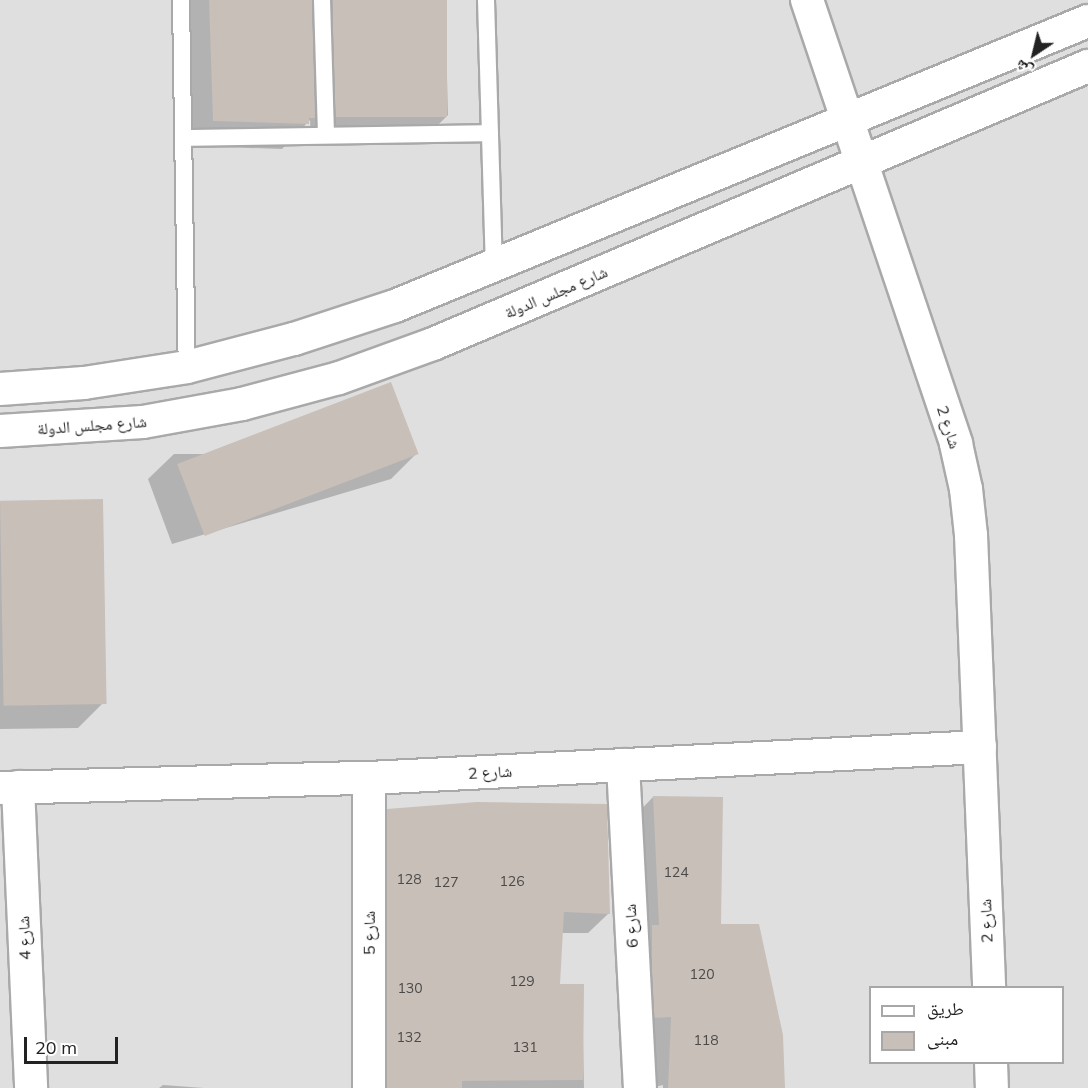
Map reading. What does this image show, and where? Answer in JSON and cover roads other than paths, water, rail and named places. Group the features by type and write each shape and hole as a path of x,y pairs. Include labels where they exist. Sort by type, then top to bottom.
{"street":[{"name":"شارع 2","path":"807,0 845,122 956,444 966,489 980,747 989,986"},
{"path":"0,388 84,383 187,367 294,339 395,306 1088,21"},
{"name":"شارع مجلس الدولة","path":"0,431 143,422 242,404 339,378 434,344 1088,66"},
{"name":"شارع 2","path":"9,788 369,778 980,747"},
{"name":"شارع 6","path":"623,765 640,1088"},
{"name":"شارع 5","path":"369,778 369,1088"},
{"name":"شارع 4","path":"9,788 31,1088"},
{"path":"992,1064 992,1088"}],"lane":[{"path":"182,0 187,367"},
{"path":"322,0 326,135"},
{"path":"486,0 494,267"},
{"path":"184,138 490,133"}]}
